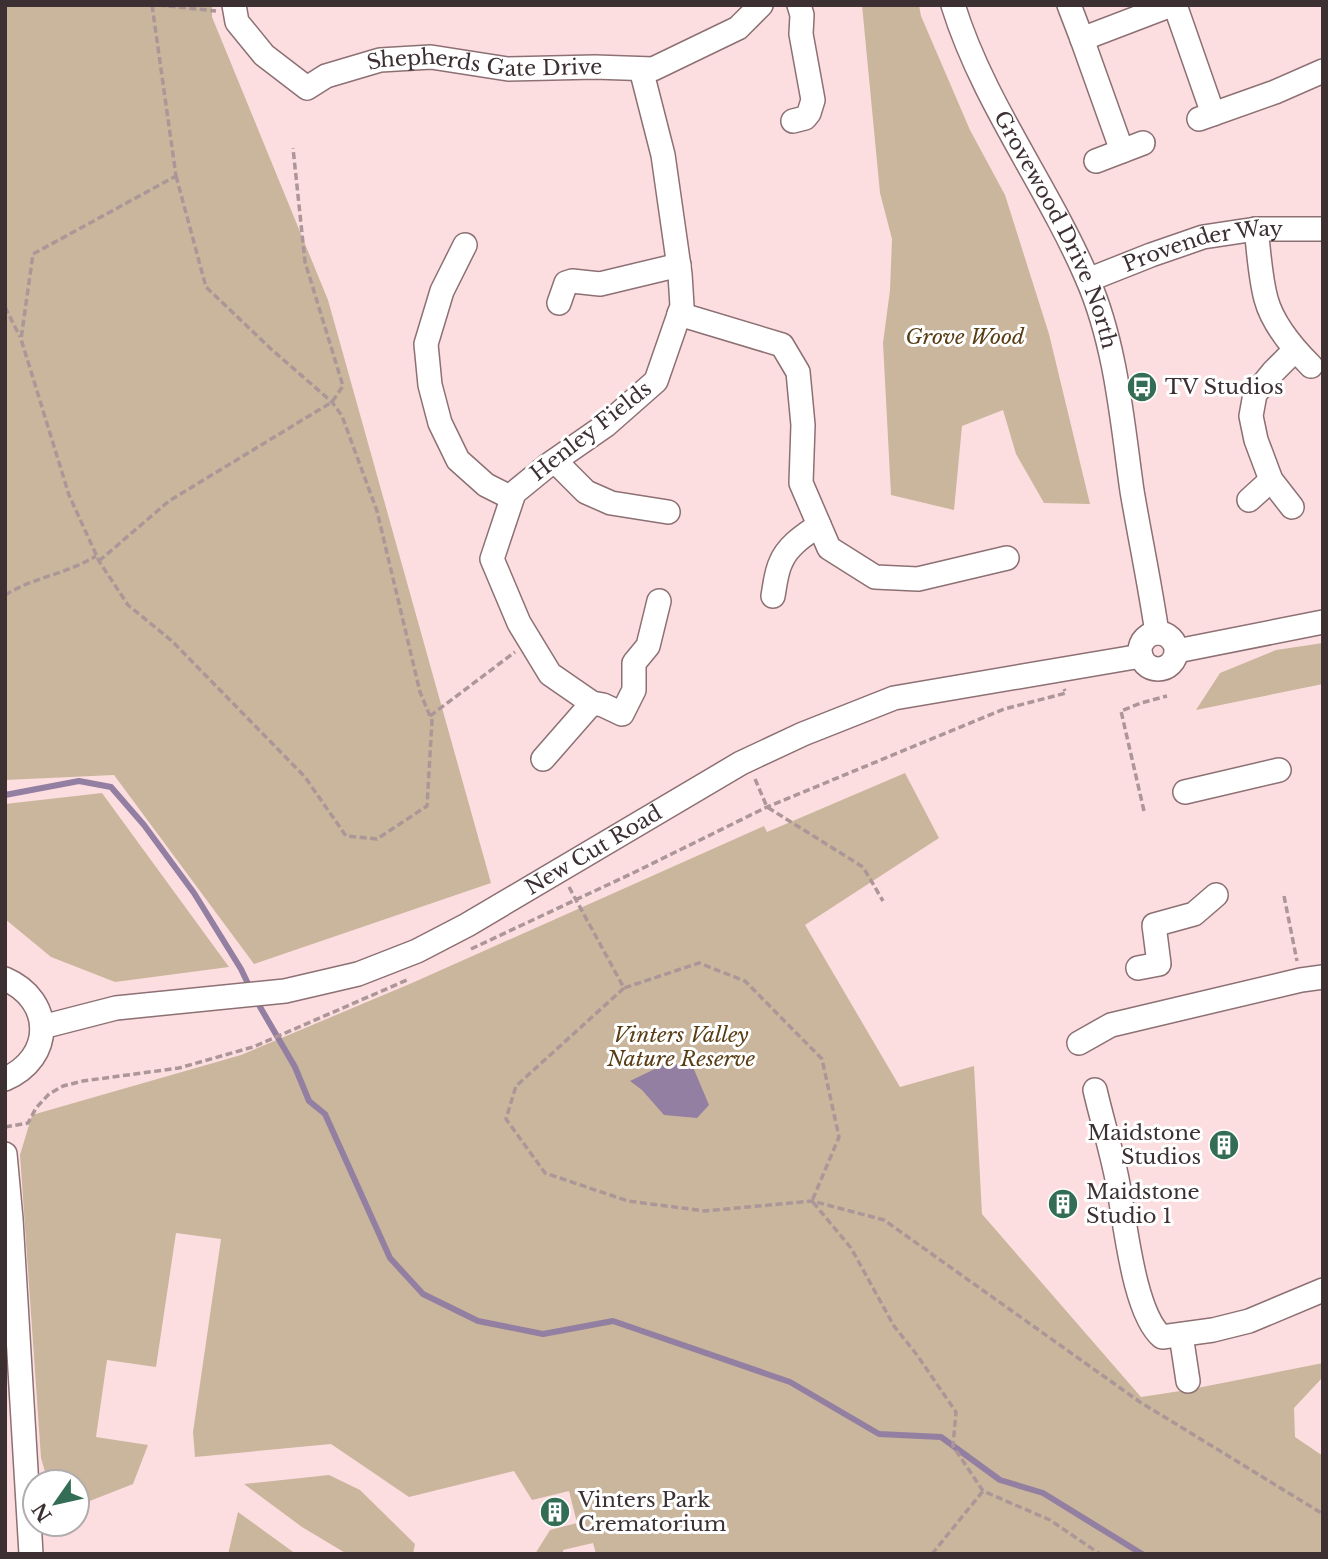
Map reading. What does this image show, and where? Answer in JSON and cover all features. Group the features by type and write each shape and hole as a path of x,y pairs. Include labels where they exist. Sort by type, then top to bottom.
{"street":[{"name":"Shepherds Gate Drive","path":"234,9 237,22 264,55 307,88 326,76 380,60 430,57 508,69 653,69 738,28 761,5"},
{"path":"793,121 805,118 813,100 801,34 802,15 799,5"},
{"name":"Grovewood Drive North","path":"953,5 977,69 1059,219 1088,280 1107,337 1157,632"},
{"path":"1069,5 1132,147 1096,161"},
{"path":"1082,39 1173,5 1206,117 1323,71"},
{"name":"Henley Fields","path":"598,704 550,674 519,623 492,559 514,492 606,425 656,381 682,306 679,265 663,155 641,69"},
{"path":"1256,229 1262,278 1271,313 1294,350 1311,366"},
{"name":"Provender Way","path":"1088,280 1203,237 1256,229 1323,229"},
{"path":"465,245 442,291 426,344 430,385 440,423 458,460 486,485 512,498"},
{"path":"559,303 566,284 572,281 600,284 679,265"},
{"path":"679,314 782,345 798,372 803,425 801,483 829,548 875,577 918,579 1007,558"},
{"path":"1292,507 1271,480 1256,440 1251,416 1255,394 1294,350"},
{"path":"555,461 586,492 611,503 668,512"},
{"path":"1249,500 1271,480"},
{"path":"773,596 781,561 789,549 819,525"},
{"path":"542,759 598,704 622,714 634,691 634,663 648,646 659,601"},
{"name":"New Cut Road","path":"42,1027 116,1007 285,991 358,974 417,951 467,925 747,760 803,734 894,698 1141,656 1149,666 1162,669 1173,662 1177,650 1323,622"},
{"path":"1141,656 1143,641 1157,632 1172,638 1177,650"},
{"path":"1185,792 1279,771"},
{"path":"1138,968 1159,964 1154,925 1194,914 1216,895"},
{"path":"1079,1043 1111,1025 1312,978"},
{"path":"5,979 18,985 30,996 39,1011 42,1027 41,1041 28,1066 5,1079"},
{"path":"1095,1090 1116,1178 1131,1259 1145,1313 1155,1331 1163,1338 1213,1330 1249,1321 1323,1290"},
{"path":"5,1154 31,1554"},
{"path":"1181,1335 1188,1381"}],"path":[{"path":"5,307 21,339 69,495 98,558 128,605 172,641 305,777 346,836 377,839 427,806 432,722 420,692 377,511 341,416 332,402 206,287 176,176 152,5"},
{"path":"158,5 234,9"},
{"path":"5,595 33,580 98,558 169,501 332,402 343,386 305,262 293,148"},
{"path":"21,339 33,254 176,176"},
{"path":"430,716 530,640"},
{"path":"467,951 635,873 767,807 1003,709 1066,693 1058,670"},
{"path":"1144,811 1121,710 1167,696"},
{"path":"747,760 767,807 863,867 883,901"},
{"path":"559,870 624,988"},
{"path":"1284,896 1312,978"},
{"path":"812,1200 839,1138 822,1059 745,981 699,963 624,988 516,1086 506,1119 545,1173 628,1201 705,1211 812,1200 884,1220 1140,1402 1323,1514"},
{"path":"5,1127 28,1123 36,1108 49,1094 63,1086 179,1068 253,1047 408,979"},
{"path":"812,1200 851,1248 894,1326 956,1412 953,1446 983,1491 1050,1520 1100,1554"},
{"path":"932,1554 983,1491"}],"green space":[{"path":"5,5 212,5 212,17 328,300 491,883 254,964 114,775 5,780"},
{"name":"Grove Wood","path":"862,5 919,5 921,16 970,130 1005,195 1049,334 1090,504 1044,503 1016,454 1003,410 962,426 954,510 891,495 883,343 890,290 892,239 880,193"},
{"path":"1323,643 1323,684 1196,710 1220,673 1276,650"},
{"name":"Vinters Valley Nature Reserve","path":"905,773 939,838 805,925 900,1087 974,1066 982,1214 1141,1397 1323,1363 1323,1377 1294,1408 1295,1437 1323,1456 1323,1554 596,1554 593,1543 563,1550 563,1554 535,1554 550,1530 577,1523 569,1491 532,1500 514,1471 409,1497 331,1444 195,1457 193,1432 221,1239 176,1233 156,1367 107,1360 96,1437 148,1445 133,1484 91,1500 91,1468 44,1468 41,1458 20,1155 32,1115 241,1055 412,983 764,826 767,832"},
{"path":"102,793 229,967 115,982 51,957 5,919 5,804"},
{"path":"329,1475 360,1490 415,1544 413,1554 347,1554 302,1527 244,1484"},
{"path":"238,1512 296,1554 228,1554"}],"shaded area":[{"path":"667,1063 693,1067 709,1105 697,1118 664,1115 642,1090 630,1081"}],"waterway":[{"path":"5,795 79,781 111,787 144,825 194,893 251,990"},
{"path":"256,1000 295,1067 309,1101 325,1114 390,1258 423,1294 478,1321 543,1334 613,1321 790,1382 879,1434 941,1437 1000,1480 1043,1493 1142,1554"}],"place":[{"name":"TV Studios","path":"1142,387"},
{"name":"Maidstone Studios","path":"1224,1145"},
{"name":"Maidstone Studio 1","path":"1063,1204"},
{"name":"Vinters Park Crematorium","path":"555,1512"}]}
